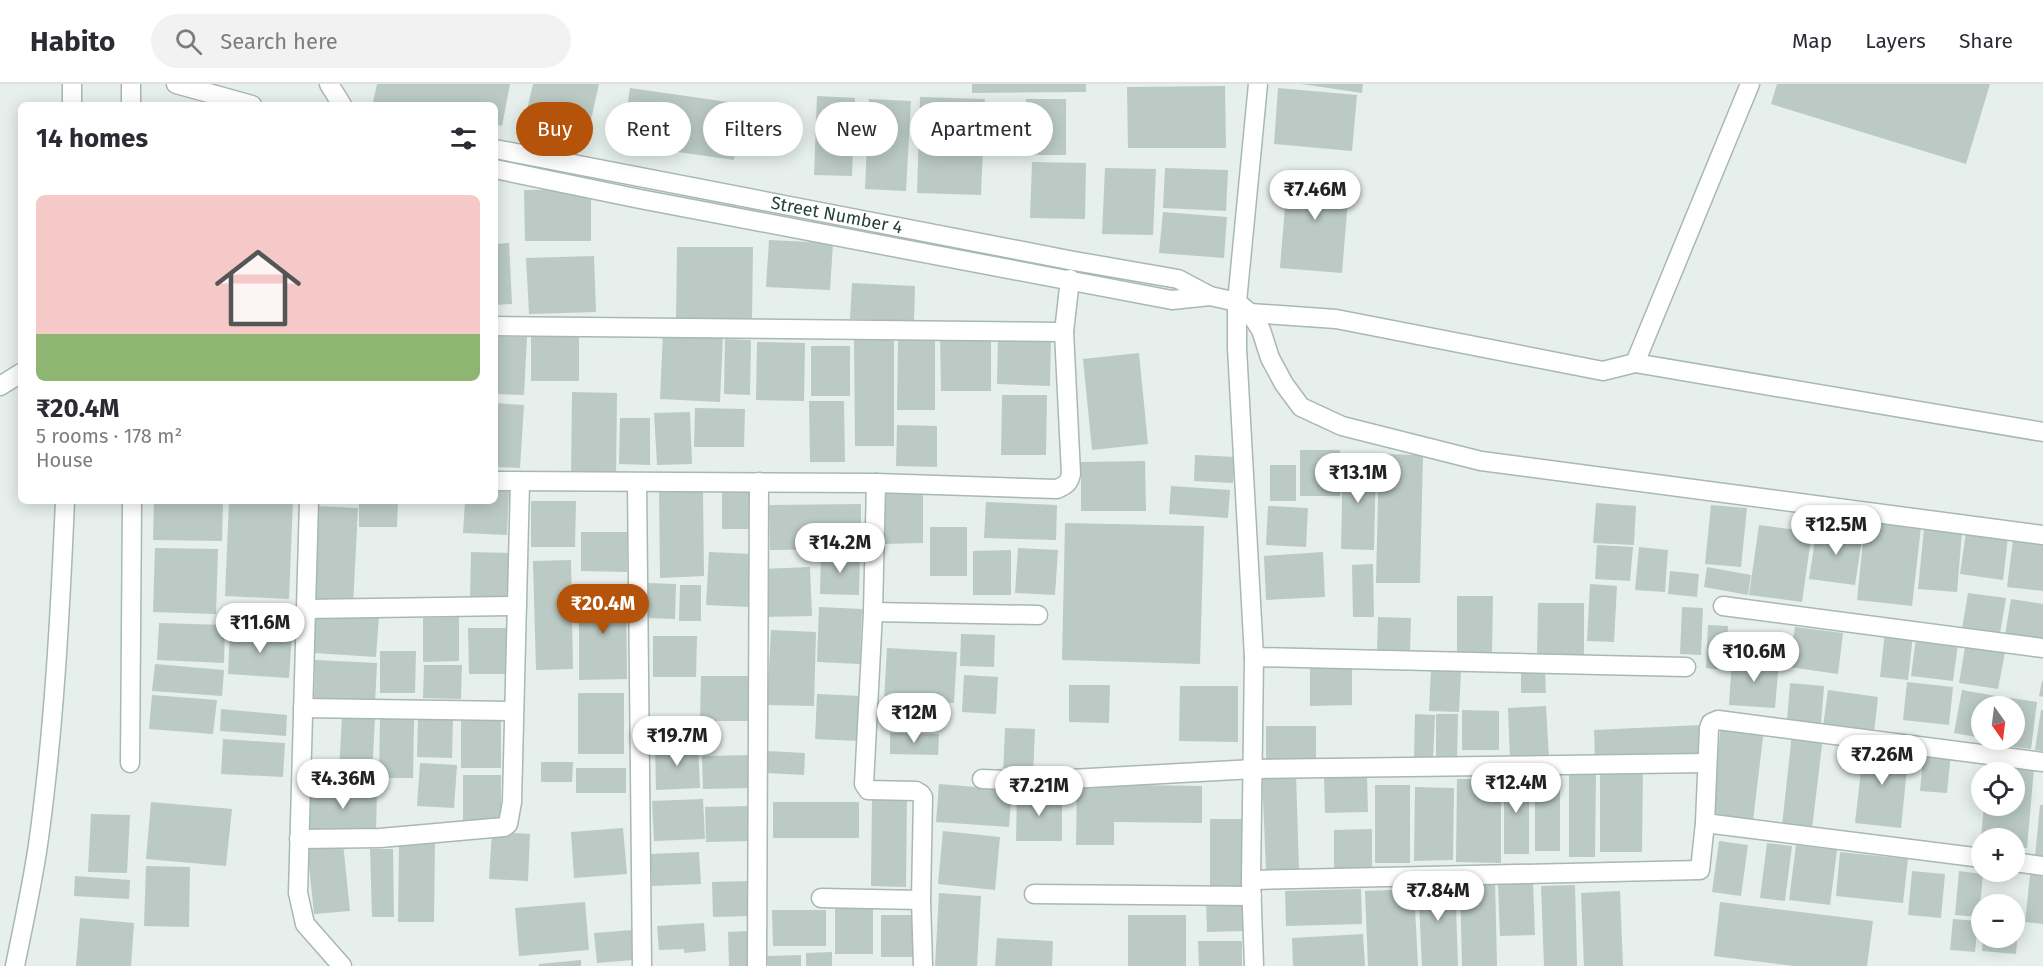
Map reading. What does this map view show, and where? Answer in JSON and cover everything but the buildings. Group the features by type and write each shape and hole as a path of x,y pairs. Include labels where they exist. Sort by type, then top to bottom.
{"street":[{"path":"72,84 72,102"},
{"path":"131,84 131,102"},
{"path":"176,84 241,102"},
{"path":"329,84 340,102"},
{"path":"1254,966 1252,888 1254,657 1237,348 1244,308 1258,84"},
{"path":"1635,363 1750,84"},
{"name":"Street Number 4","path":"498,151 1062,259 1178,279 1210,296"},
{"name":"Street Number 4","path":"498,170 640,199 1172,300 1210,296"},
{"path":"498,481 876,483 1057,489 1070,481 1071,474 1064,332 1070,279"},
{"path":"1210,296 1244,308 1336,319 1603,371 1635,363 2043,432"},
{"path":"1244,308 1261,330 1270,358 1284,384 1301,407 1342,426 1481,461 2043,535"},
{"path":"498,327 1064,332"},
{"path":"0,386 18,375"},
{"path":"299,839 380,838 504,827 510,820 520,482"},
{"path":"757,966 759,482"},
{"path":"637,483 642,966"},
{"path":"876,483 873,612 864,784 868,790 916,791 921,794 924,802 921,900 923,966"},
{"path":"15,966 38,848 47,775 58,654 65,504"},
{"path":"130,763 132,504"},
{"path":"309,504 298,893 305,924 342,966"},
{"path":"306,609 517,606"},
{"path":"1723,606 2043,648"},
{"path":"873,612 1038,615"},
{"path":"1254,657 1686,667"},
{"path":"303,708 514,711"},
{"path":"1034,894 1252,888 1700,870 1706,823 1709,728 1712,723 1725,719 2043,762"},
{"path":"982,779 1034,781 1254,769 1707,763"},
{"path":"1706,823 1971,857"},
{"path":"2025,864 2043,866"},
{"path":"821,898 921,900"}]}
